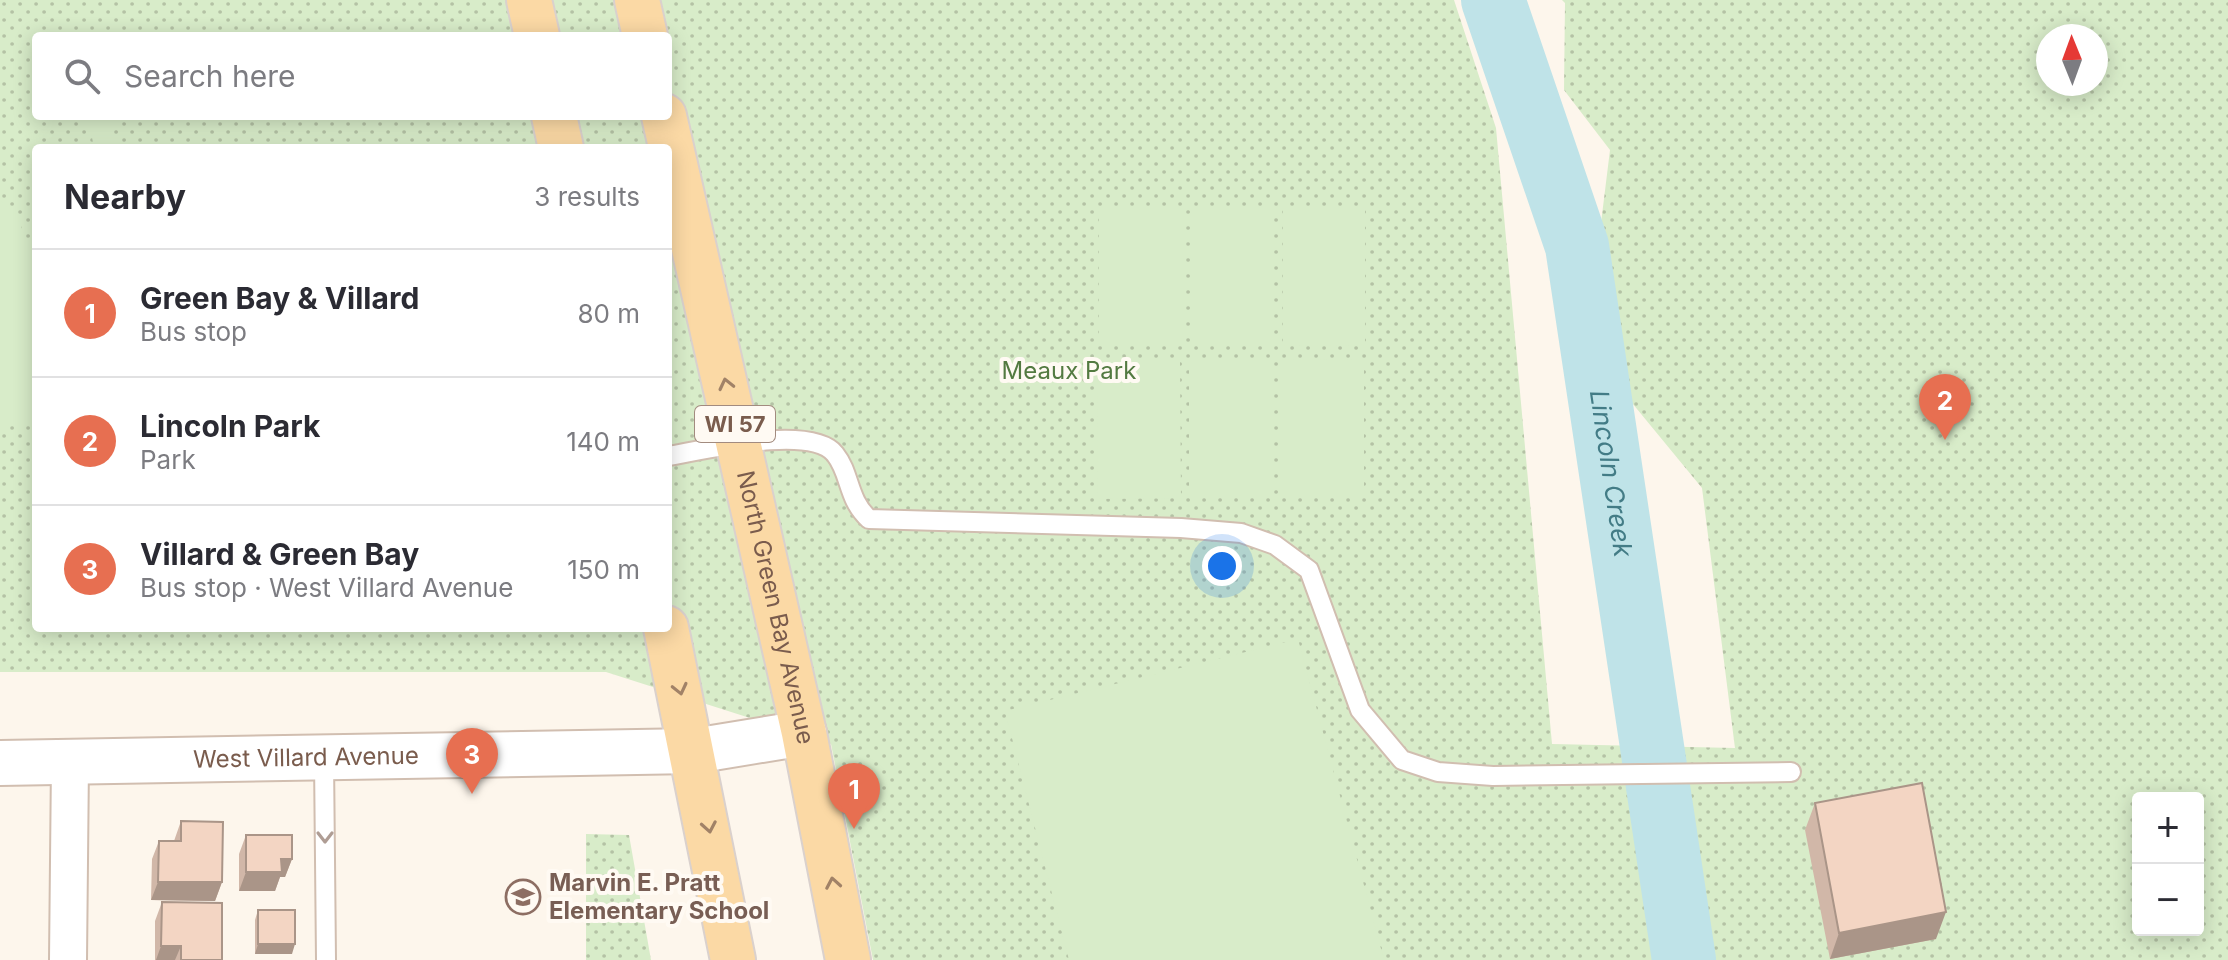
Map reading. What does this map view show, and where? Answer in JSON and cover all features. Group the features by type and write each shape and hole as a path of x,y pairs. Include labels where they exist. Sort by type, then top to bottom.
{"main road":[{"path":"529,0 536,32"},
{"path":"637,0 644,32"},
{"path":"555,120 560,144"},
{"name":"North Green Bay Avenue","path":"665,120 670,144"},
{"name":"North Green Bay Avenue","path":"672,151 804,733 848,960"},
{"path":"667,632 694,751 733,960"}],"street":[{"name":"West Villard Avenue","path":"0,763 694,751 804,733"},
{"path":"68,960 70,762"}],"lane":[{"path":"672,455 739,443 818,441 836,455 856,507 869,519 1181,528 1241,533 1275,545 1309,570 1360,710 1402,760 1438,772 1493,776 1791,772"},
{"path":"324,759 326,960"}],"green space":[{"name":"Meaux Park","path":"0,0 1454,0 1496,128 1552,744 1735,748 1702,488 1623,392 1601,223 1610,150 1564,90 1565,3 1562,0 2228,0 2228,960 873,960 831,744 606,672 0,672"},
{"path":"89,120 110,120 114,144 93,144"},
{"path":"0,201 16,214 32,253 32,422 0,424"},
{"path":"1099,206 1182,206 1182,344 1099,344"},
{"path":"1190,206 1273,206 1273,344 1190,344"},
{"path":"1283,208 1365,208 1365,345 1283,346"},
{"path":"1281,359 1364,360 1364,498 1281,498"},
{"path":"1189,360 1272,360 1272,498 1189,498"},
{"path":"1097,361 1180,361 1181,498 1098,499"},
{"path":"1298,639 1384,960 1069,960 1005,711"},
{"path":"586,834 629,835 651,960 586,960"}],"building":[{"path":"1922,783 1946,912 1839,933 1815,803"},
{"path":"181,821 223,822 222,882 158,882 159,841 181,841"},
{"path":"246,835 292,835 292,859 281,859 282,872 246,872"},
{"path":"162,902 222,903 222,960 181,960 181,946 161,946"},
{"path":"258,910 295,910 295,944 258,944"}],"waterway":[{"name":"Lincoln Creek","path":"1493,0 1577,246 1684,960"}],"place":[{"name":"Lincoln Park","path":"1945,440"},
{"name":"Villard & Green Bay","path":"472,794"},
{"name":"Green Bay & Villard","path":"854,829"},
{"name":"Marvin E. Pratt Elementary School","path":"523,897"}]}
